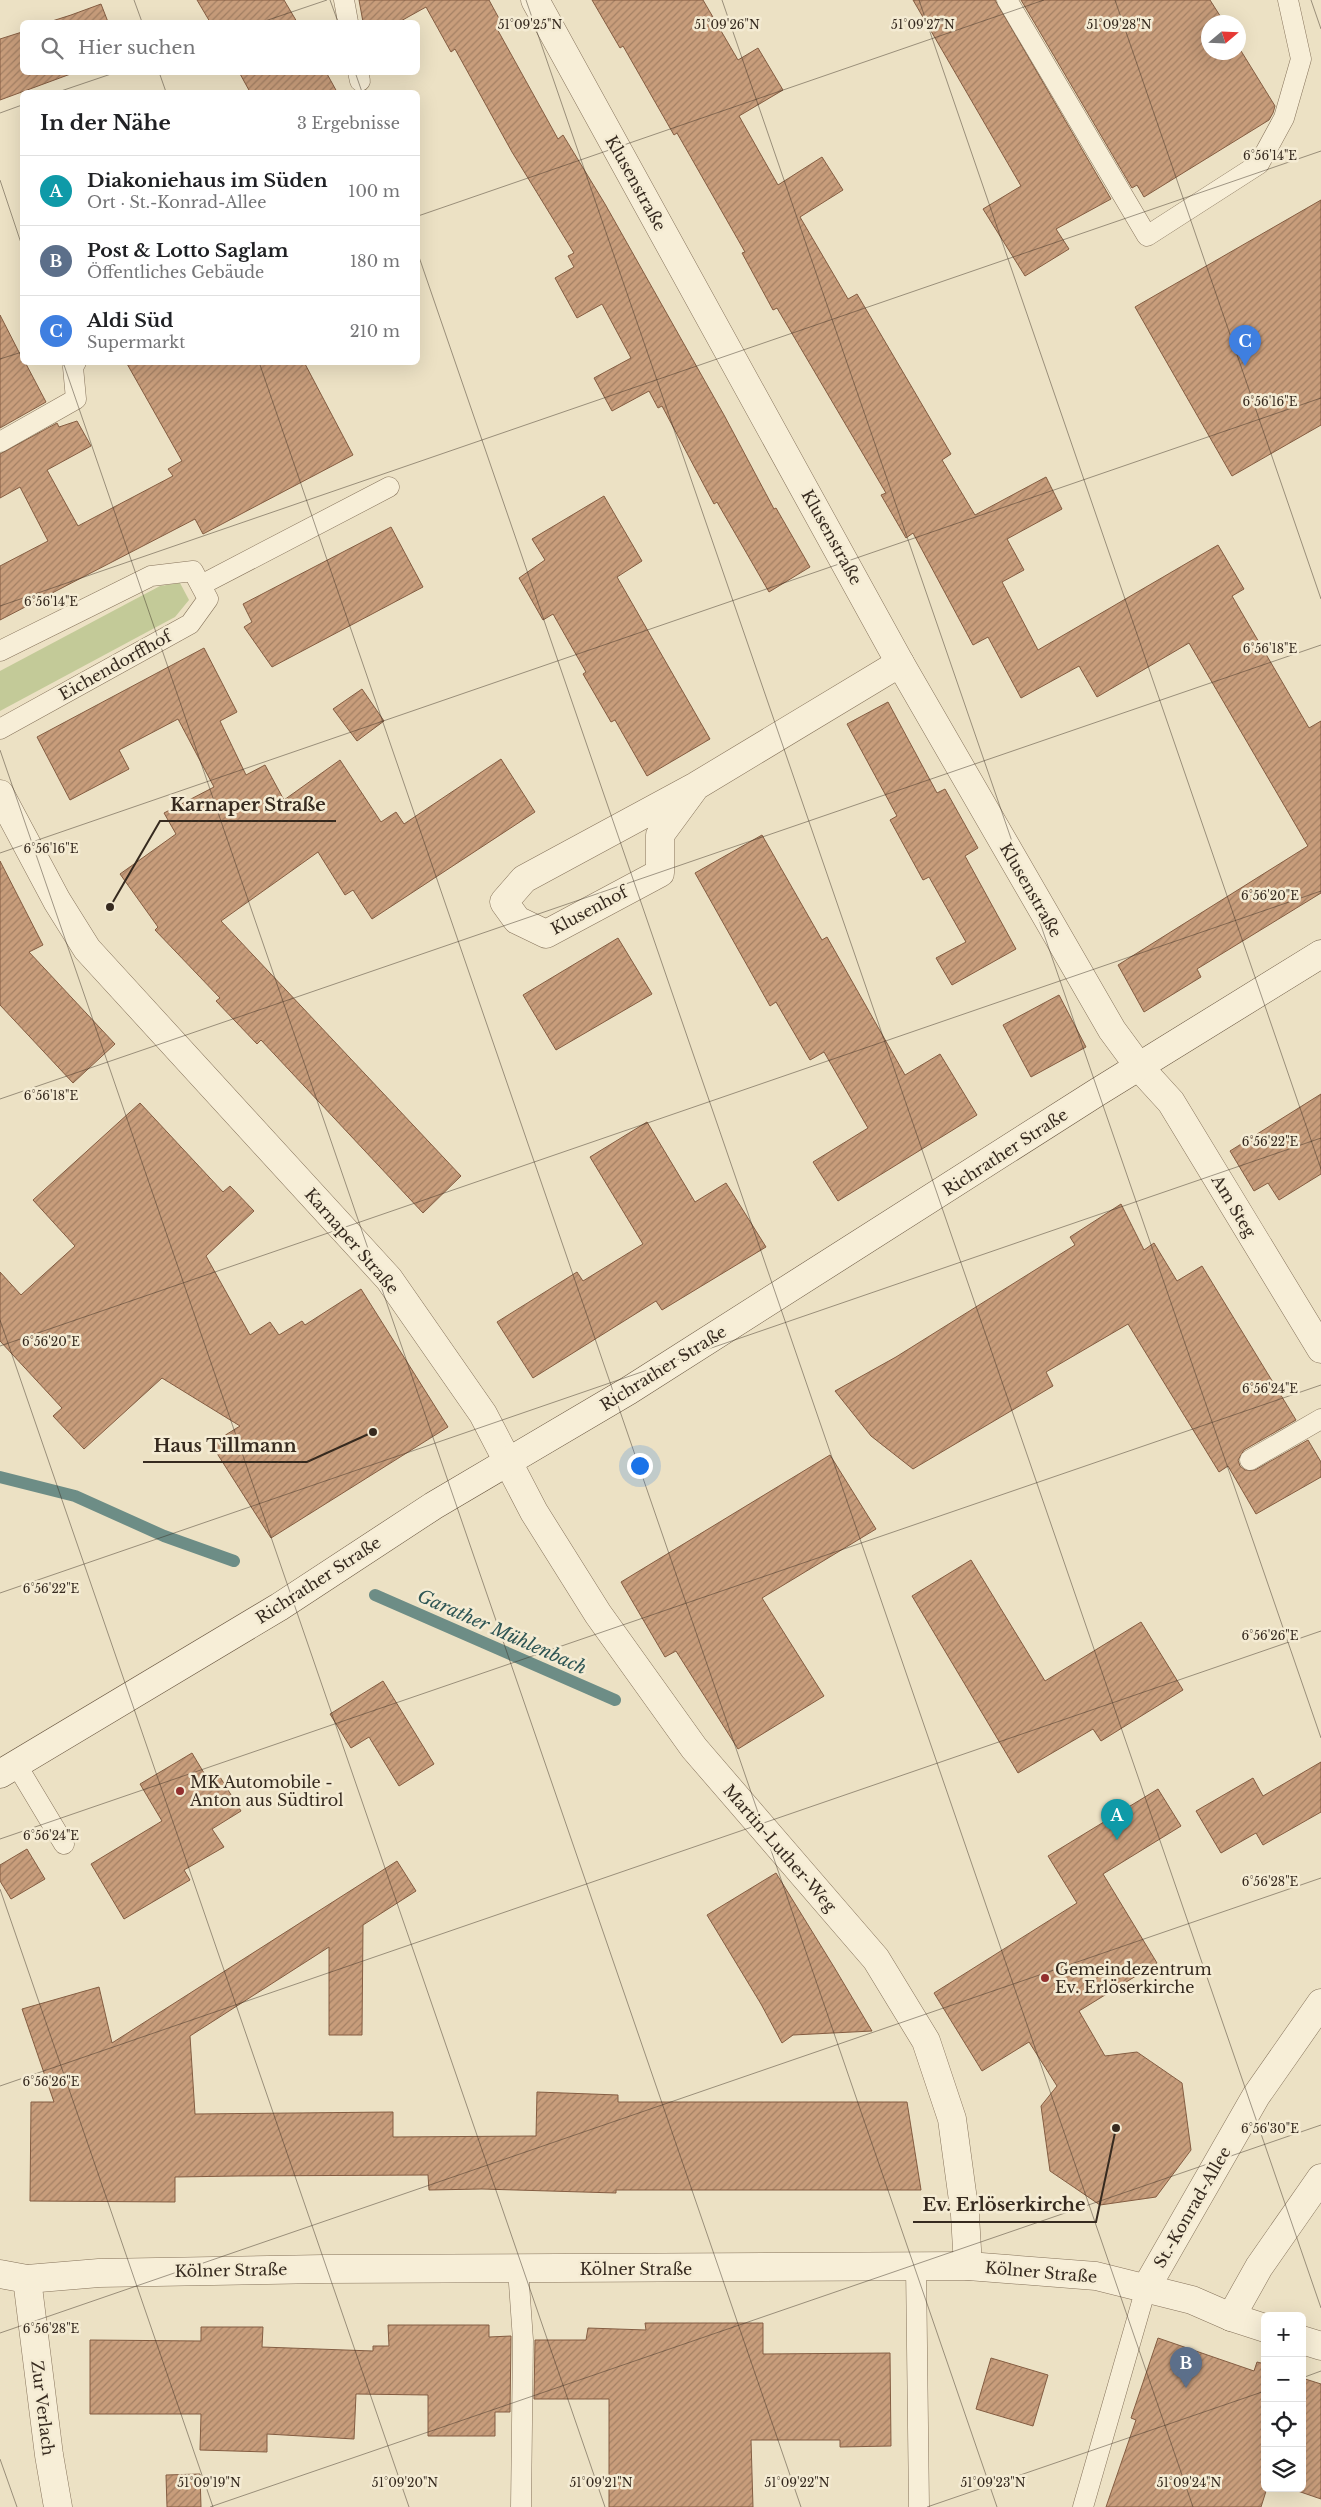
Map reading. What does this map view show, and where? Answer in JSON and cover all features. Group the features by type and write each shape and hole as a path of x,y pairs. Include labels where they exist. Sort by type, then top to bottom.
{"street":[{"name":"Klusenstraße","path":"535,0 900,663 1112,1030 1140,1068"},
{"name":"Klusenhof","path":"696,786 660,835 660,873 546,934 517,920 504,902 524,879 696,786 900,663"},
{"name":"Karnaper Straße","path":"0,794 57,901 87,949 389,1279 483,1414 509,1461"},
{"name":"Richrather Straße","path":"8,1769 278,1607 433,1506 628,1391 1321,954"},
{"name":"Am Steg","path":"1140,1068 1171,1102 1321,1349"},
{"name":"Martin-Luther-Weg","path":"509,1461 534,1512 598,1614 683,1732 876,1959 926,2041 952,2119 965,2216 968,2266"},
{"name":"St.-Konrad-Allee","path":"1146,2288 1256,2096 1321,2003"},
{"path":"1231,2317 1259,2267 1321,2178"},
{"name":"Kölner Straße","path":"0,2274 27,2279 109,2273 324,2269 968,2266 1096,2276 1192,2300 1231,2317 1261,2327"},
{"name":"Zur Verlach","path":"27,2279 49,2454 58,2507"},
{"path":"1306,2341 1321,2346"}],"lane":[{"path":"344,0 348,20"},
{"path":"1007,0 1147,236 1259,164 1284,118 1301,59 1288,0"},
{"path":"0,442 76,399 74,365"},
{"path":"0,651 151,576 193,571 201,585 389,487"},
{"name":"Eichendorffhof","path":"0,729 190,624 208,599 201,585"},
{"path":"1250,1460 1321,1419"},
{"path":"8,1769 64,1844"},
{"path":"916,2266 919,2507"},
{"path":"518,2269 523,2340 521,2507"},
{"path":"1083,2507 1146,2288"}],"green space":[{"path":"180,583 189,600 175,617 0,711 0,671 160,586"}],"building":[{"path":"197,0 284,0 296,20 209,20"},
{"path":"359,0 489,0 502,24 496,27 558,139 563,135 605,204 724,415 774,509 776,508 810,567 769,592 717,502 714,504 662,406 658,408 649,391 612,411 594,378 631,358 602,304 577,318 555,278 574,267 568,256 574,253 512,152 455,49 451,52 426,7 403,20 363,20"},
{"path":"592,0 703,0 738,60 758,48 783,90 739,116 778,185 822,157 843,190 800,217 848,299 857,294 907,379 951,454 942,460 975,515 1046,477 1062,509 1007,539 1024,570 1002,582 1038,650 1218,545 1244,589 1232,596 1309,728 1321,721 1321,893 1197,969 1201,977 1144,1012 1118,965 1308,846 1189,643 1097,697 1079,666 1021,698 988,637 973,645 913,533 906,538 881,495 886,493 777,308 773,310 742,253 745,252 677,133 674,135 623,46 620,48"},
{"path":"913,0 995,0 1111,199 1056,229 1069,249 1025,276 983,209 1021,186"},
{"path":"1021,0 1210,0 1220,15 1201,15 1201,60 1246,59 1275,106 1269,120 1144,197 1137,185 1132,188"},
{"path":"101,4 107,20 55,20"},
{"path":"20,33 20,75 68,75 27,90 20,90 20,93 0,100 0,39"},
{"path":"241,75 328,75 336,90 249,90"},
{"path":"1321,200 1321,425 1232,476 1135,307"},
{"path":"0,315 20,354 20,365 27,365 46,402 0,428"},
{"path":"128,365 306,365 353,455 203,534 195,519 0,620 0,566 48,541 20,487 0,498 0,454 57,423 59,427 77,421 91,446 47,470 78,526 173,476 168,469 182,461"},
{"path":"604,496 642,561 617,577 710,739 647,776 615,720 611,722 583,674 586,672 553,614 543,620 519,578 545,560 532,539"},
{"path":"391,527 423,587 272,667 244,627 252,622 243,604"},
{"path":"204,648 237,712 220,721 246,775 265,765 284,800 340,760 381,822 396,812 404,824 501,759 535,812 372,919 353,890 345,895 318,852 221,921 461,1176 423,1213 261,1040 257,1044 216,1001 220,998 155,930 158,927 120,874 176,834 164,813 214,787 178,719 119,750 129,769 70,800 37,737"},
{"path":"362,689 384,721 357,741 333,709"},
{"path":"888,702 937,793 945,789 978,848 965,856 1016,949 952,985 936,958 966,942 929,877 923,880 890,820 897,816 847,724"},
{"path":"762,835 822,940 827,937 905,1075 940,1054 977,1115 838,1201 813,1162 868,1128 824,1052 810,1060 776,1002 770,1006 695,873"},
{"path":"0,861 43,945 29,952 115,1044 73,1083 0,1005"},
{"path":"618,938 652,994 556,1050 523,995"},
{"path":"1059,995 1086,1047 1031,1077 1003,1025"},
{"path":"1321,1094 1321,1174 1279,1200 1268,1183 1254,1191 1230,1151"},
{"path":"140,1103 223,1192 230,1186 254,1211 206,1256 250,1335 270,1322 279,1335 302,1321 305,1325 361,1289 448,1427 271,1538 211,1444 240,1426 162,1378 84,1449 53,1416 62,1408 0,1341 0,1272 21,1295 75,1246 33,1200"},
{"path":"647,1122 695,1202 726,1183 766,1247 662,1310 656,1301 533,1378 497,1322 577,1272 583,1281 643,1244 590,1157"},
{"path":"1121,1204 1144,1250 1154,1243 1177,1281 1202,1266 1296,1420 1244,1450 1238,1460 1240,1466 1245,1470 1255,1470 1308,1440 1321,1462 1321,1477 1256,1514 1228,1466 1219,1472 1128,1324 1046,1372 1053,1386 913,1469 871,1436 835,1391 896,1357 1075,1245 1070,1237"},
{"path":"830,1455 876,1529 762,1598 824,1696 738,1749 676,1651 665,1657 621,1582"},
{"path":"971,1560 1045,1681 1141,1622 1183,1690 1101,1741 1093,1729 1018,1773 912,1596"},
{"path":"383,1681 434,1764 399,1786 369,1737 351,1748 330,1714"},
{"path":"192,1753 210,1783 220,1777 241,1811 212,1829 224,1847 184,1870 190,1880 124,1919 91,1864 162,1821 140,1784"},
{"path":"1321,1762 1321,1812 1263,1845 1256,1833 1221,1853 1196,1811 1253,1778 1263,1796"},
{"path":"1158,1789 1181,1826 1103,1874 1157,1963 1079,2011 1105,2056 1137,2052 1182,2083 1191,2150 1156,2197 1100,2205 1050,2171 1041,2106 1057,2086 1029,2042 982,2071 934,1993 1077,1903 1048,1856"},
{"path":"27,1849 45,1879 11,1899 0,1881 0,1865"},
{"path":"397,1861 416,1891 363,1925 362,2035 329,2035 329,1947 190,2036 195,2114 393,2112 393,2137 536,2136 537,2092 618,2095 618,2102 907,2102 921,2190 616,2190 616,2193 482,2189 429,2190 428,2175 238,2176 175,2177 175,2202 30,2201 31,2102 54,2102 22,2009 99,1987 112,2043"},
{"path":"776,1873 872,2031 793,2035 782,2043 761,2004 707,1915"},
{"path":"645,2323 763,2323 763,2354 890,2353 891,2446 840,2447 840,2440 751,2440 753,2507 609,2507 609,2399 534,2399 535,2340 586,2340 588,2328 646,2330"},
{"path":"388,2325 489,2325 489,2337 511,2336 510,2412 495,2412 495,2436 428,2436 428,2395 356,2394 354,2439 267,2434 267,2452 200,2450 201,2414 90,2414 90,2340 201,2341 201,2327 263,2327 262,2347 373,2351 373,2346 389,2346"},
{"path":"1158,2338 1254,2371 1257,2362 1261,2363 1261,2492 1266,2492 1261,2507 1106,2507 1136,2420 1131,2418"},
{"path":"991,2358 1048,2375 1033,2426 976,2409"},
{"path":"1306,2379 1321,2384 1321,2499 1301,2492 1306,2492"},
{"path":"200,2474 201,2507 167,2507 166,2475"}],"waterway":[{"name":"Garather Mühlenbach","path":"0,1477 75,1496 164,1536 234,1561"},
{"name":"Garather Mühlenbach","path":"375,1595 615,1700"}],"place":[{"name":"Aldi Süd","path":"1245,366"},
{"name":"Karnaper Straße","path":"110,907"},
{"name":"Haus Tillmann","path":"373,1432"},
{"name":"MK Automobile - Anton aus Südtirol","path":"180,1791"},
{"name":"Diakoniehaus im Süden","path":"1117,1840"},
{"name":"Gemeindezentrum Ev. Erlöserkirche","path":"1045,1978"},
{"name":"Ev. Erlöserkirche","path":"1116,2128"},
{"name":"Post & Lotto Saglam","path":"1186,2388"}]}
